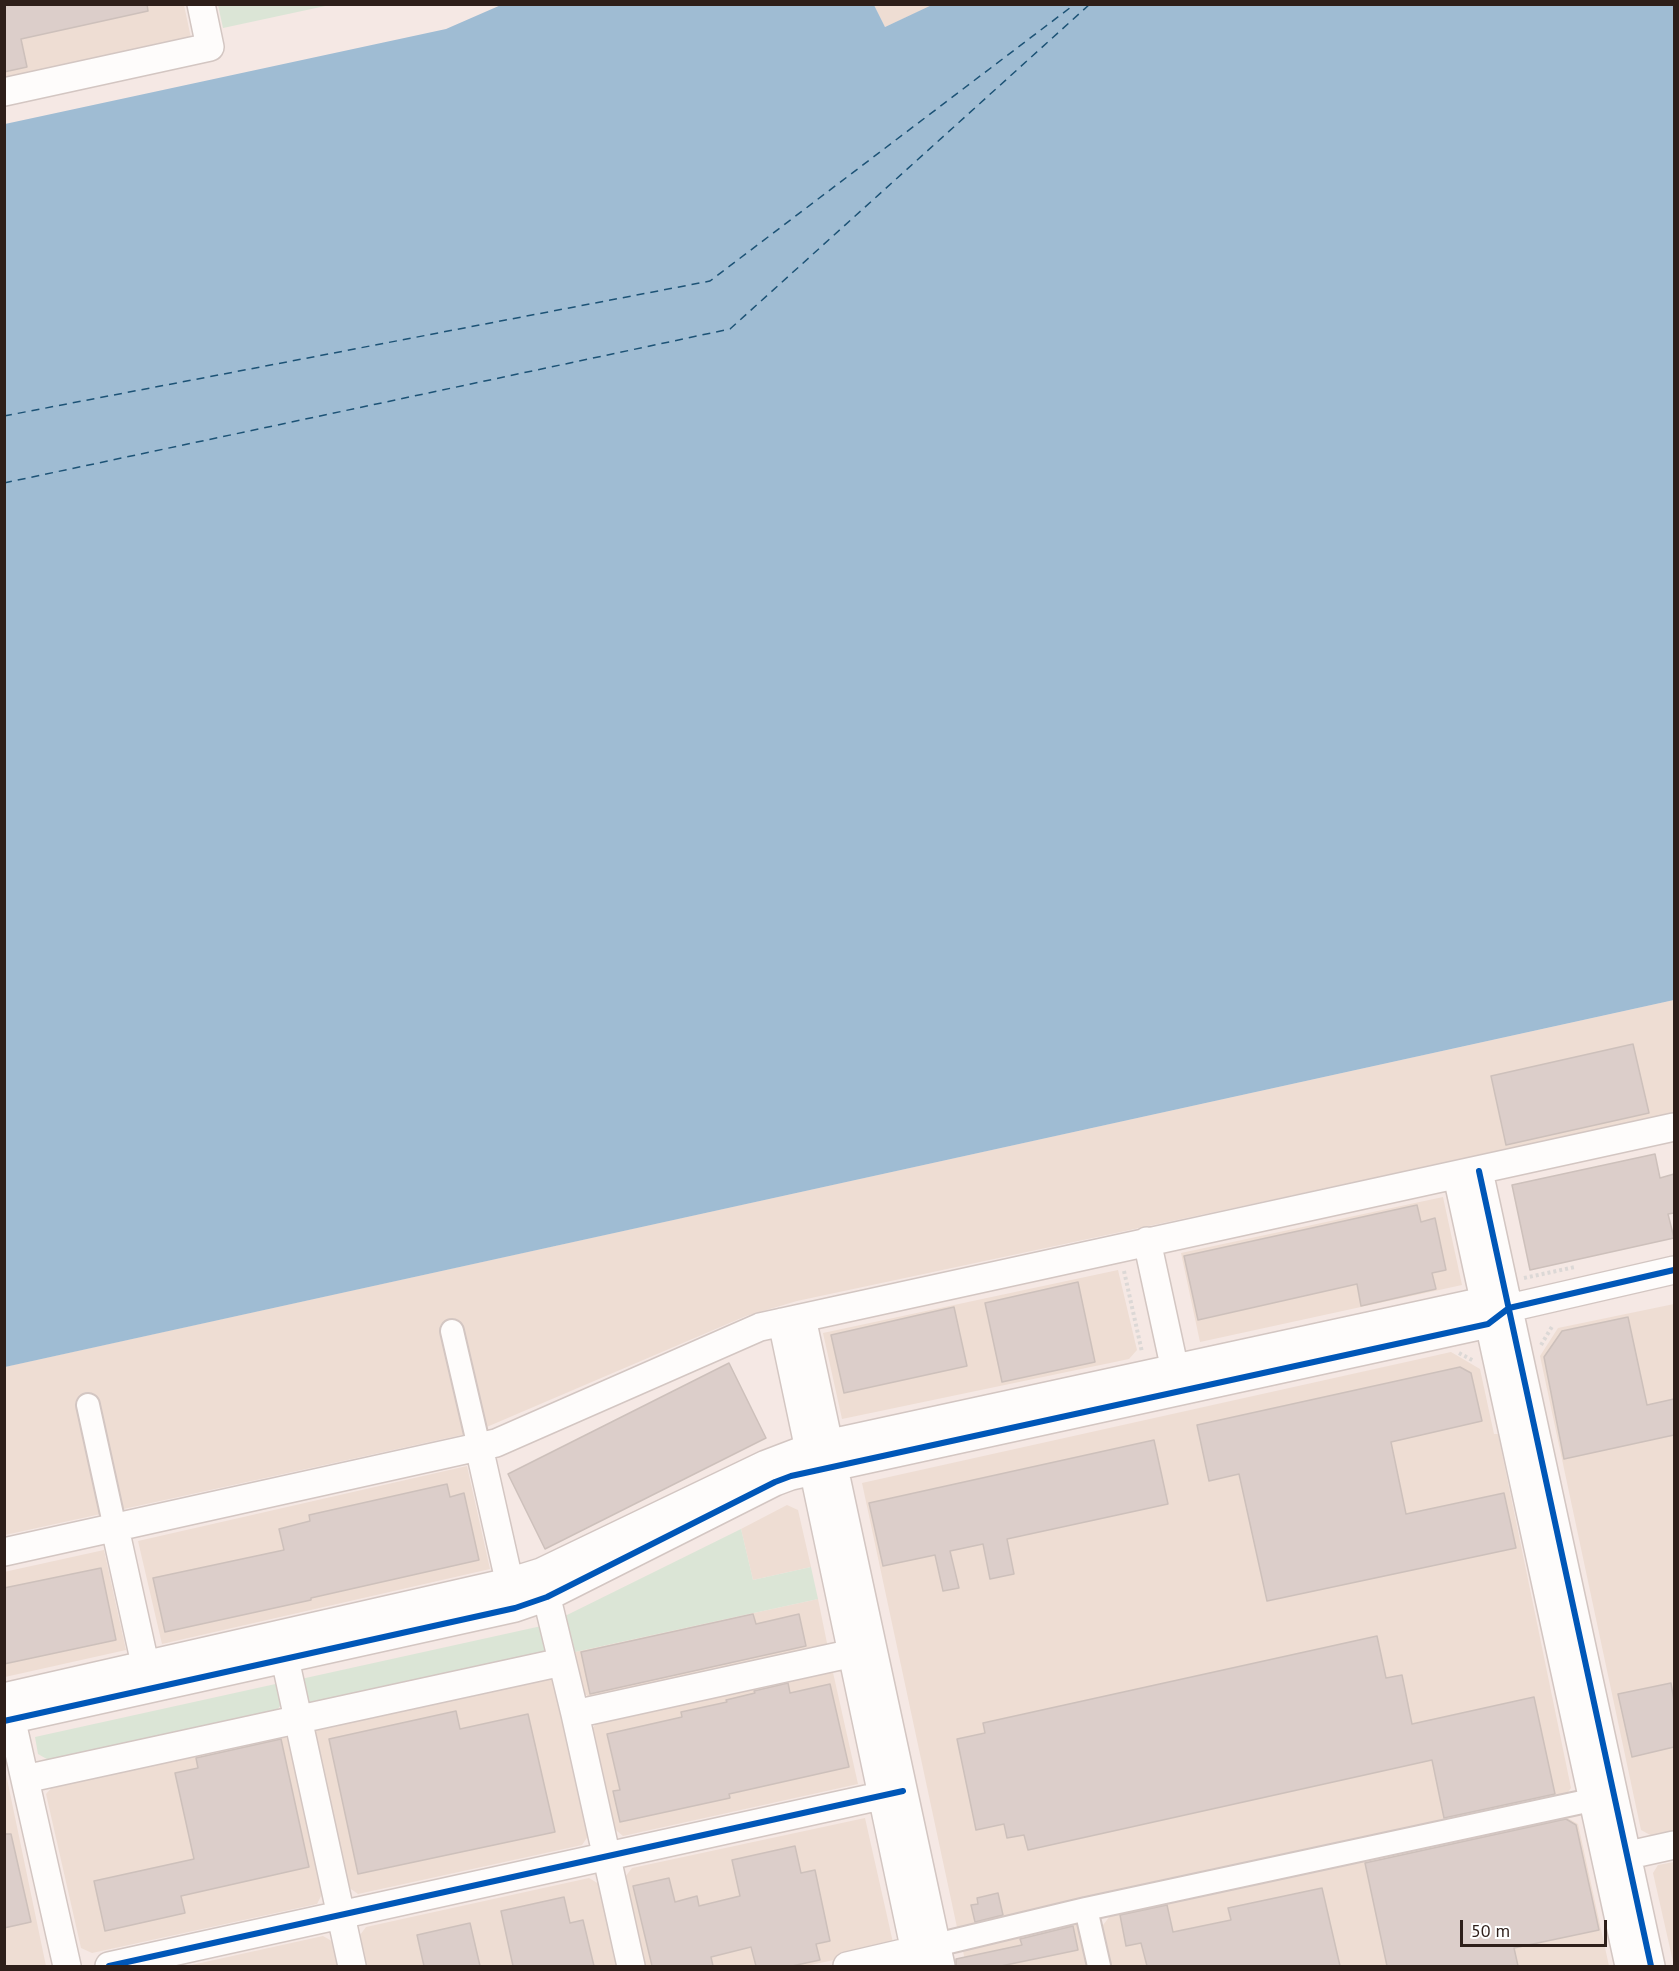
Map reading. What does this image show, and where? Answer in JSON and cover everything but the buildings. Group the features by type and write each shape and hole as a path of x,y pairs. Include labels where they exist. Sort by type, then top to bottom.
{"street":[{"path":"4,92 210,47 201,4"},
{"path":"4,1552 496,1443 760,1327 1146,1241 1468,1174 1674,1127"},
{"path":"1468,1174 1494,1311 1604,1797 1616,1858 1629,1966"},
{"path":"1146,1241 1177,1379"},
{"path":"148,1677 285,1659 544,1584 766,1464 821,1457 1674,1270"},
{"path":"792,1320 928,1957"},
{"path":"452,1331 512,1595"},
{"path":"88,1405 148,1677"},
{"path":"544,1584 631,1966"},
{"path":"66,1966 25,1779 7,1709 512,1595"},
{"path":"575,1714 861,1651"},
{"path":"285,1659 352,1966"},
{"path":"25,1779 562,1662"},
{"path":"109,1966 892,1793"},
{"path":"847,1966 928,1957 1086,1909 1604,1797"},
{"path":"1616,1858 1674,1845"},
{"path":"1616,1858 1651,1966"},
{"path":"1086,1909 1099,1966"}],"path":[{"path":"1519,1276 1524,1278 1582,1265"},
{"path":"1124,1271 1143,1355"},
{"path":"1450,1348 1483,1366"}],"shaded area":[{"path":"5,5 184,5 191,38 5,77"},
{"path":"874,5 934,5 885,27"},
{"path":"1674,1000 1674,1114 797,1301 746,1316 475,1432 5,1535 4,1367"},
{"path":"1443,1197 1462,1285 1200,1342 1181,1253"},
{"path":"1118,1270 1137,1350 1129,1359 842,1419 823,1333"},
{"path":"1674,1304 1674,1832 1652,1836 1641,1830 1540,1356 1558,1328"},
{"path":"1451,1352 1480,1369 1494,1434 1498,1434 1571,1788 1562,1801 958,1932 862,1483"},
{"path":"467,1466 490,1569 162,1644 138,1541"},
{"path":"787,1505 798,1510 811,1567 753,1580 741,1529"},
{"path":"104,1550 126,1650 5,1677 4,1572"},
{"path":"818,1599 828,1648 594,1700 583,1693 575,1652"},
{"path":"832,1668 858,1784 623,1836 610,1825 590,1732 599,1719"},
{"path":"547,1676 559,1683 591,1832 582,1845 358,1894 344,1884 312,1736 321,1724"},
{"path":"280,1734 292,1741 323,1892 317,1904 92,1953 81,1948 46,1794 55,1784"},
{"path":"4,1774 6,1774 46,1966 5,1966"},
{"path":"1566,1817 1578,1824 1609,1966 1108,1966 1100,1929 1110,1916"},
{"path":"865,1818 894,1947 806,1966 642,1966 622,1881 632,1868"},
{"path":"1674,1862 1674,1966 1653,1873 1658,1865"},
{"path":"589,1878 604,1887 622,1966 363,1966 357,1939 366,1927"},
{"path":"1074,1922 1084,1930 1092,1966 966,1966 962,1946"},
{"path":"323,1936 337,1944 342,1966 187,1966"}],"green space":[{"path":"218,4 330,5 223,28"},
{"path":"741,1529 753,1580 811,1567 818,1599 575,1652 565,1616"},
{"path":"546,1625 549,1643 542,1657 319,1707 305,1700 301,1679"},
{"path":"280,1683 283,1702 275,1713 52,1762 38,1754 35,1737"}],"water":[{"path":"934,4 1674,5 1674,1000 5,1367 5,124 446,29 501,5 874,5 885,27"}],"ferry route":[{"path":"4,416 710,281 1075,4"},
{"path":"4,483 730,329 1090,4"}],"cycle path":[{"path":"1479,1171 1651,1966"},
{"path":"4,1721 515,1608 547,1597 791,1476 1488,1324 1509,1308 1674,1270"},
{"path":"109,1966 903,1791"}]}
